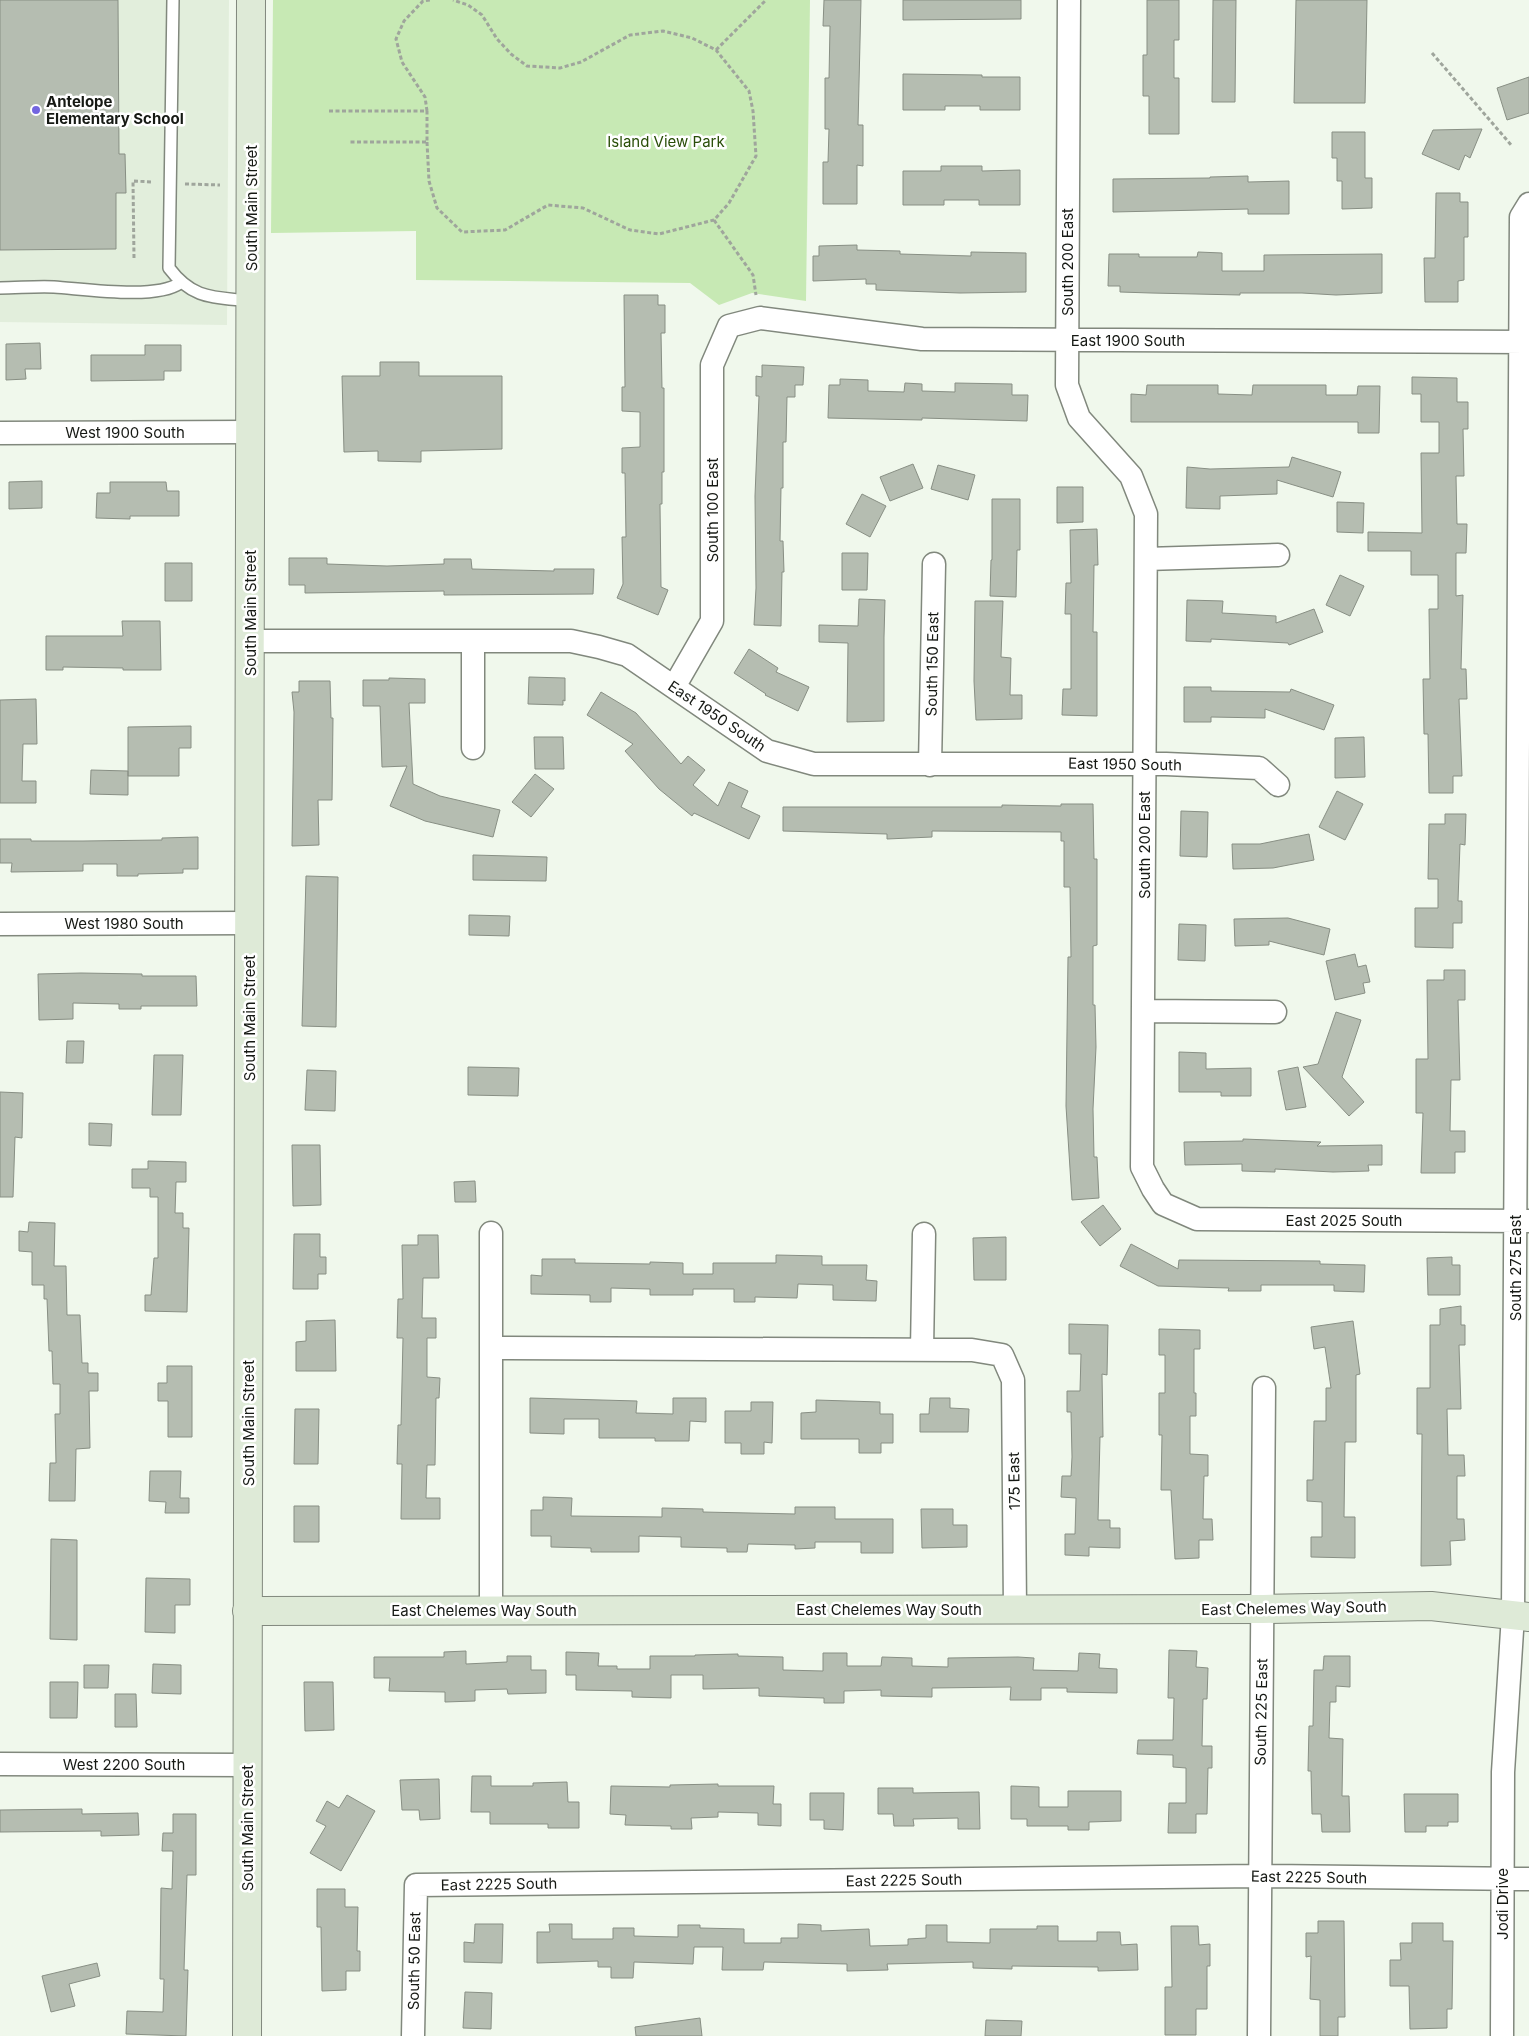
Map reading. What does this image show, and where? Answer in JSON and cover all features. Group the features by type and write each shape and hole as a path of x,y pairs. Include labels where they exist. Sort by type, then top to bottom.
{"street":[{"name":"South Main Street","path":"247,2036 251,0"},
{"name":"South 200 East","path":"1069,0 1067,385 1079,418 1131,476 1146,514 1142,1167 1152,1190 1163,1204"},
{"name":"South 275 East","path":"1503,1772 1521,1616 1525,342 1521,217 1529,204"},
{"name":"East 1900 South","path":"729,326 760,318 922,340 1525,342"},
{"name":"South 100 East","path":"674,687 712,621 712,365 729,326"},
{"name":"West 1900 South","path":"0,433 250,432"},
{"path":"1146,559 1278,555"},
{"name":"South 150 East","path":"930,765 934,564"},
{"name":"East 1950 South","path":"249,641 571,641 627,655 767,751 814,764 1144,763 1259,768 1278,785"},
{"path":"473,641 473,748"},
{"name":"West 1980 South","path":"0,924 249,923"},
{"path":"1143,1011 1275,1012"},
{"name":"East 2025 South","path":"1163,1204 1197,1219 1522,1221"},
{"path":"491,1233 491,1610"},
{"path":"492,1348 922,1350 924,1234"},
{"name":"175 East","path":"922,1350 972,1350 1002,1355 1013,1380 1015,1609"},
{"name":"South 225 East","path":"1259,2036 1264,1388"},
{"name":"East Chelemes Way South","path":"248,1611 1263,1609 1430,1606 1521,1616"},
{"name":"West 2200 South","path":"0,1764 247,1765"},
{"name":"Jodi Drive","path":"1502,2036 1503,1772"},
{"name":"East 2225 South","path":"416,1885 1259,1876 1529,1879"},
{"name":"South 50 East","path":"413,2036 416,1885"}],"lane":[{"path":"173,0 169,268 180,282 198,294 250,300"},
{"path":"0,288 52,287 109,291 148,291 173,288 180,282"}],"path":[{"path":"430,0 422,0 404,21 396,40 402,62 425,97 429,181 437,208 462,232 505,230 548,205 583,208 630,230 659,234 714,220 729,203 756,156 753,111 749,91 716,50 692,38 663,31 630,35 581,62 560,68 527,66 496,40 482,15 468,5 454,0"},
{"path":"716,50 766,0"},
{"path":"1432,53 1512,146"},
{"path":"329,111 427,111"},
{"path":"350,142 427,142"},
{"path":"134,258 133,181 153,182"},
{"path":"182,184 220,185"},
{"path":"714,220 753,275 756,294"}],"shaded area":[{"path":"0,0 229,0 227,325 0,322"}],"green space":[{"name":"Island View Park","path":"273,0 810,0 806,301 752,293 719,305 690,283 416,280 416,231 271,233"}],"building":[{"path":"0,0 118,0 119,154 125,154 126,193 116,193 116,249 0,250"},
{"path":"824,0 861,0 858,125 863,125 863,166 857,165 857,204 823,204 823,162 828,162 829,129 825,129 825,78 829,78 830,26 823,26"},
{"path":"903,0 1021,0 1021,19 903,20"},
{"path":"1147,0 1179,0 1179,40 1174,40 1174,78 1179,78 1179,134 1149,134 1149,96 1143,96 1143,55 1147,55"},
{"path":"1213,0 1236,0 1235,102 1212,102"},
{"path":"1296,0 1367,0 1365,103 1294,103"},
{"path":"903,74 1020,77 1020,110 980,110 980,106 945,106 945,110 903,110"},
{"path":"1529,77 1529,113 1507,120 1497,88"},
{"path":"1482,129 1470,158 1465,155 1459,170 1422,154 1433,130"},
{"path":"1332,132 1365,132 1365,178 1372,178 1372,208 1342,209 1342,181 1337,181 1337,158 1332,158"},
{"path":"941,166 982,166 982,171 1020,170 1020,205 979,205 979,200 944,200 944,205 903,205 903,171 941,171"},
{"path":"1248,176 1248,182 1289,181 1289,214 1248,214 1248,209 1113,212 1113,179"},
{"path":"1436,193 1460,193 1460,202 1468,202 1468,237 1464,237 1464,280 1458,281 1458,302 1425,302 1424,258 1435,258"},
{"path":"857,245 857,250 900,251 900,254 971,256 971,252 1026,253 1026,292 960,293 876,290 876,284 866,284 866,279 813,281 813,256 819,256 819,246"},
{"path":"1198,252 1222,253 1222,271 1264,271 1264,255 1382,254 1382,293 1336,295 1240,293 1240,295 1151,293 1120,292 1120,286 1108,286 1109,254 1139,254 1139,257 1197,257"},
{"path":"624,295 658,295 658,305 665,305 665,333 661,333 662,388 664,388 664,472 662,472 662,504 660,504 661,587 668,590 658,615 617,598 623,584 622,537 626,537 625,473 622,473 622,448 640,447 640,412 622,411 622,387 625,387"},
{"path":"40,343 41,369 25,369 26,379 6,380 6,344"},
{"path":"145,345 181,345 181,371 164,371 164,380 91,381 91,355 145,355"},
{"path":"380,362 419,362 419,376 502,376 502,449 421,451 421,462 378,461 378,451 344,452 342,376 380,376"},
{"path":"762,365 804,367 803,385 795,385 795,397 787,397 786,442 783,442 780,541 783,541 784,572 782,572 781,626 754,625 756,588 755,496 759,396 756,396 756,376 762,377"},
{"path":"1412,377 1457,378 1457,402 1468,402 1468,429 1463,429 1464,476 1456,476 1457,524 1467,524 1466,553 1456,553 1456,596 1463,595 1461,669 1466,669 1467,699 1459,699 1462,776 1453,776 1453,793 1429,793 1428,734 1424,734 1423,679 1430,679 1429,609 1438,609 1438,575 1411,575 1411,551 1368,551 1368,532 1422,533 1421,453 1439,453 1439,422 1421,422 1421,394 1412,394"},
{"path":"840,379 868,380 868,391 904,392 905,383 922,384 922,391 955,392 955,383 1012,384 1012,395 1028,395 1027,421 828,418 829,385 840,385"},
{"path":"1147,385 1218,385 1218,394 1252,395 1253,385 1326,385 1326,395 1357,395 1358,386 1380,386 1379,433 1358,433 1358,422 1131,422 1131,394 1146,395"},
{"path":"1292,457 1341,472 1333,497 1277,480 1277,494 1220,496 1220,509 1186,508 1187,467 1210,469 1289,467"},
{"path":"913,464 923,488 890,501 880,477"},
{"path":"938,465 975,475 968,500 931,489"},
{"path":"42,481 42,508 9,509 9,482"},
{"path":"110,482 166,482 167,491 179,491 179,516 130,516 130,519 96,518 97,493 110,493"},
{"path":"1057,487 1083,487 1083,522 1057,523"},
{"path":"862,494 886,506 870,537 846,524"},
{"path":"992,499 1020,499 1020,550 1017,550 1016,597 990,596"},
{"path":"1337,502 1364,503 1363,533 1337,532"},
{"path":"1097,529 1098,565 1094,565 1093,632 1097,632 1097,716 1062,715 1063,689 1071,689 1071,614 1065,614 1066,583 1071,583 1070,530"},
{"path":"842,553 868,553 867,590 842,590"},
{"path":"289,558 327,558 327,564 387,566 444,564 444,559 471,559 472,569 554,571 554,569 594,569 593,594 444,595 444,591 305,593 305,585 289,585"},
{"path":"165,563 192,563 192,601 165,601"},
{"path":"1340,575 1364,586 1350,616 1326,605"},
{"path":"859,599 885,600 884,721 847,722 848,643 819,642 819,625 858,626"},
{"path":"1187,600 1223,601 1222,613 1276,616 1276,623 1314,609 1323,632 1289,645 1288,643 1211,639 1211,642 1186,641"},
{"path":"975,601 1003,601 1001,657 1011,658 1010,695 1022,695 1022,719 976,720 974,681"},
{"path":"122,621 160,621 161,670 63,667 63,670 46,670 46,636 123,636"},
{"path":"749,649 778,668 776,672 809,687 798,711 765,695 734,673"},
{"path":"529,677 565,678 565,701 563,700 563,705 528,704"},
{"path":"389,678 425,679 425,703 409,703 413,784 440,796 500,810 493,837 425,821 390,806 407,766 382,767 380,706 363,706 363,680 389,680"},
{"path":"299,681 330,681 331,718 333,718 332,800 318,800 319,845 292,846 294,712 292,692 299,692"},
{"path":"1184,687 1211,687 1211,691 1290,692 1291,689 1334,705 1324,730 1265,709 1265,718 1211,717 1211,722 1184,722"},
{"path":"601,692 636,713 681,764 688,756 705,770 693,785 718,806 729,782 748,791 741,807 760,816 749,839 694,813 692,816 659,789 625,751 633,744 587,715"},
{"path":"36,699 37,744 23,744 22,781 36,781 36,803 0,803 0,700"},
{"path":"191,726 191,748 179,748 179,776 128,776 128,727"},
{"path":"534,737 563,737 564,769 535,769"},
{"path":"1364,737 1365,777 1335,778 1335,738"},
{"path":"91,770 128,771 128,795 90,794"},
{"path":"535,774 554,789 531,817 512,802"},
{"path":"1337,791 1363,804 1345,840 1319,827"},
{"path":"1061,804 1093,804 1094,859 1097,859 1097,945 1093,946 1093,1005 1095,1005 1096,1047 1093,1109 1094,1157 1097,1157 1099,1198 1072,1200 1066,1106 1068,957 1071,957 1070,887 1064,887 1064,841 1061,841 1061,832 932,831 932,837 887,839 887,834 783,831 783,807 1002,807 1002,805 1061,806"},
{"path":"1181,811 1208,812 1207,857 1180,856"},
{"path":"1445,814 1466,814 1465,845 1460,844 1458,901 1462,901 1462,923 1453,923 1453,948 1415,947 1415,908 1438,908 1438,879 1428,879 1429,824 1445,824"},
{"path":"1309,834 1314,860 1273,868 1233,869 1232,844 1260,844"},
{"path":"198,837 198,869 183,869 183,873 117,876 117,864 83,864 83,871 11,872 12,863 0,863 0,839 83,841 162,840 162,838"},
{"path":"473,855 547,857 546,881 473,880"},
{"path":"306,876 338,877 336,1027 302,1026"},
{"path":"469,915 510,916 509,936 469,935"},
{"path":"1288,918 1330,929 1324,955 1269,941 1269,945 1235,946 1234,919"},
{"path":"1179,924 1206,925 1205,961 1178,960"},
{"path":"1355,954 1358,967 1366,965 1370,982 1363,983 1365,993 1335,1000 1326,961"},
{"path":"1444,970 1465,970 1465,1000 1458,1000 1460,1080 1451,1080 1450,1131 1465,1131 1465,1152 1455,1152 1455,1173 1421,1173 1423,1113 1416,1113 1416,1059 1428,1059 1427,980 1444,980"},
{"path":"81,973 196,976 197,1006 141,1006 141,1009 119,1009 119,1004 73,1003 73,1019 39,1020 38,974"},
{"path":"1336,1012 1361,1020 1342,1077 1364,1102 1349,1116 1303,1067 1318,1064"},
{"path":"67,1041 84,1041 83,1063 66,1063"},
{"path":"1179,1052 1206,1053 1206,1069 1251,1068 1251,1096 1221,1096 1221,1092 1179,1092"},
{"path":"154,1055 183,1055 181,1115 152,1115"},
{"path":"468,1067 519,1068 518,1096 468,1095"},
{"path":"1298,1067 1306,1107 1286,1110 1278,1071"},
{"path":"307,1070 336,1071 335,1111 305,1110"},
{"path":"0,1092 23,1093 22,1138 15,1137 13,1197 0,1197"},
{"path":"89,1123 112,1124 111,1146 89,1145"},
{"path":"1243,1139 1321,1142 1317,1146 1382,1145 1382,1165 1368,1165 1369,1171 1333,1172 1275,1169 1275,1172 1242,1171 1242,1164 1185,1165 1184,1142 1243,1141"},
{"path":"292,1145 320,1145 321,1205 293,1206"},
{"path":"148,1161 186,1162 186,1182 176,1182 175,1213 183,1213 183,1228 189,1228 187,1312 145,1311 145,1295 151,1295 154,1258 158,1258 158,1197 150,1197 150,1188 132,1188 132,1169 148,1169"},
{"path":"475,1181 476,1202 455,1202 454,1182"},
{"path":"1103,1205 1121,1229 1100,1246 1081,1222"},
{"path":"29,1222 55,1223 54,1266 66,1266 67,1315 80,1315 82,1363 88,1363 88,1373 98,1373 98,1391 89,1391 90,1448 76,1449 75,1501 49,1501 50,1463 56,1463 55,1414 60,1414 60,1384 53,1384 52,1351 49,1351 47,1299 44,1299 44,1285 32,1285 32,1252 19,1251 19,1231 28,1232"},
{"path":"294,1234 320,1234 320,1257 326,1257 326,1274 318,1274 318,1289 293,1289"},
{"path":"418,1235 438,1235 439,1278 423,1278 422,1318 436,1318 436,1338 427,1338 427,1377 440,1378 439,1398 436,1398 435,1465 427,1465 426,1498 440,1498 440,1519 401,1519 402,1464 397,1464 398,1425 401,1425 403,1338 397,1338 398,1299 403,1299 402,1245 418,1245"},
{"path":"1006,1237 1006,1280 974,1280 973,1238"},
{"path":"1131,1244 1178,1269 1179,1260 1320,1261 1320,1264 1365,1265 1364,1292 1334,1291 1334,1285 1261,1285 1261,1291 1228,1291 1229,1288 1158,1286 1120,1266"},
{"path":"776,1255 822,1256 822,1265 867,1265 866,1280 877,1281 876,1301 833,1300 833,1285 798,1284 797,1298 755,1297 755,1302 734,1302 734,1289 693,1289 693,1295 650,1295 650,1289 611,1288 611,1302 590,1302 590,1295 531,1294 531,1275 542,1276 542,1259 575,1259 575,1263 683,1263 683,1274 713,1274 713,1263 776,1263"},
{"path":"1452,1257 1452,1265 1460,1265 1460,1295 1428,1295 1427,1258"},
{"path":"1461,1306 1461,1325 1465,1325 1465,1345 1459,1345 1461,1409 1447,1409 1448,1455 1464,1455 1465,1476 1457,1476 1457,1519 1464,1519 1465,1540 1450,1541 1451,1565 1421,1566 1422,1434 1417,1434 1417,1388 1430,1388 1430,1325 1440,1325 1440,1309"},
{"path":"335,1320 336,1371 296,1371 296,1342 306,1341 306,1321"},
{"path":"1353,1321 1360,1374 1356,1375 1356,1442 1345,1442 1344,1517 1355,1517 1355,1558 1311,1557 1311,1537 1322,1537 1322,1502 1307,1501 1307,1480 1313,1480 1314,1421 1326,1421 1326,1388 1331,1388 1325,1347 1314,1349 1311,1327"},
{"path":"1069,1324 1108,1325 1107,1375 1102,1374 1103,1437 1100,1437 1098,1520 1110,1520 1110,1528 1120,1528 1120,1548 1089,1547 1089,1556 1065,1555 1065,1534 1075,1534 1076,1498 1061,1497 1062,1476 1071,1476 1071,1412 1067,1412 1067,1391 1080,1391 1081,1354 1069,1354"},
{"path":"1159,1329 1200,1330 1200,1349 1194,1349 1196,1416 1190,1416 1190,1454 1208,1455 1208,1476 1204,1476 1203,1519 1212,1519 1213,1540 1199,1540 1199,1558 1175,1559 1171,1490 1161,1490 1162,1435 1159,1435 1159,1393 1165,1393 1165,1355 1159,1355"},
{"path":"167,1366 192,1366 192,1437 168,1437 168,1401 158,1401 158,1383 167,1383"},
{"path":"530,1398 637,1401 636,1413 673,1414 673,1398 706,1398 706,1422 690,1421 689,1441 655,1441 655,1438 599,1438 599,1419 564,1419 564,1434 530,1433"},
{"path":"930,1398 950,1398 950,1408 969,1409 968,1432 920,1432 920,1414 929,1414"},
{"path":"816,1400 880,1402 880,1414 893,1414 893,1443 881,1443 881,1453 859,1453 859,1439 801,1439 801,1413 816,1412"},
{"path":"751,1402 773,1402 772,1443 764,1442 764,1454 741,1454 741,1443 725,1443 725,1411 751,1411"},
{"path":"295,1409 319,1409 318,1464 294,1464"},
{"path":"150,1471 181,1471 180,1498 189,1498 189,1513 165,1513 166,1502 149,1501"},
{"path":"543,1497 572,1498 571,1516 662,1517 662,1508 703,1509 703,1512 795,1514 795,1507 835,1507 835,1519 893,1519 893,1553 861,1553 861,1542 815,1542 815,1548 795,1549 795,1545 748,1544 747,1552 727,1552 727,1548 681,1547 681,1537 639,1536 639,1552 591,1552 591,1548 551,1547 551,1536 531,1536 531,1510 543,1510"},
{"path":"294,1506 319,1506 319,1542 294,1542"},
{"path":"921,1509 953,1509 953,1525 967,1525 967,1547 922,1548"},
{"path":"51,1539 77,1540 77,1640 50,1639"},
{"path":"146,1578 190,1579 190,1605 175,1605 175,1633 145,1632"},
{"path":"1169,1650 1197,1651 1196,1667 1208,1668 1207,1699 1203,1699 1202,1746 1212,1746 1212,1768 1208,1768 1207,1814 1196,1814 1196,1833 1168,1833 1169,1803 1186,1803 1186,1768 1173,1767 1173,1755 1137,1754 1138,1740 1173,1740 1174,1698 1168,1698"},
{"path":"466,1651 466,1664 507,1662 507,1656 531,1656 531,1670 546,1670 546,1693 508,1694 507,1689 475,1690 475,1701 445,1702 445,1692 389,1691 390,1678 374,1678 374,1657 444,1657 444,1652"},
{"path":"566,1652 599,1653 598,1666 617,1666 617,1669 650,1669 650,1656 738,1654 738,1656 783,1657 783,1670 823,1671 823,1653 847,1653 847,1666 881,1666 882,1657 912,1658 912,1666 948,1667 948,1658 1018,1657 1034,1658 1033,1670 1078,1671 1079,1653 1100,1654 1099,1668 1117,1669 1117,1693 1067,1692 1067,1688 1041,1688 1041,1700 1010,1700 1011,1687 932,1688 932,1697 881,1696 881,1690 844,1691 844,1703 824,1703 824,1698 759,1696 759,1688 703,1689 703,1675 671,1675 671,1698 632,1697 632,1691 576,1690 576,1675 566,1675"},
{"path":"1324,1656 1350,1656 1350,1687 1336,1686 1336,1702 1330,1702 1329,1738 1343,1739 1342,1796 1349,1796 1350,1832 1322,1832 1321,1814 1312,1814 1311,1771 1308,1771 1309,1726 1313,1726 1314,1670 1323,1670"},
{"path":"153,1664 181,1665 181,1694 152,1693"},
{"path":"84,1665 109,1665 108,1688 84,1688"},
{"path":"50,1682 78,1682 77,1718 50,1718"},
{"path":"304,1682 333,1682 334,1730 305,1731"},
{"path":"115,1694 136,1694 137,1727 115,1727"},
{"path":"472,1776 491,1776 491,1786 533,1786 533,1783 567,1782 568,1802 579,1802 579,1828 548,1828 548,1824 490,1824 490,1812 471,1812"},
{"path":"439,1779 440,1819 420,1820 419,1810 402,1810 400,1780"},
{"path":"718,1784 718,1786 774,1786 773,1804 781,1804 781,1826 758,1825 758,1813 718,1812 718,1817 691,1818 692,1829 671,1829 671,1826 625,1825 626,1815 610,1814 611,1786 670,1787 670,1785"},
{"path":"1011,1786 1039,1787 1039,1807 1068,1807 1068,1791 1121,1791 1121,1821 1089,1822 1089,1830 1068,1830 1068,1826 1027,1826 1027,1819 1011,1819"},
{"path":"878,1788 913,1788 913,1793 979,1792 980,1829 958,1829 958,1818 913,1819 914,1826 894,1826 893,1814 878,1814"},
{"path":"810,1793 844,1793 843,1830 824,1829 824,1820 810,1820"},
{"path":"1404,1794 1458,1794 1458,1822 1448,1822 1448,1826 1426,1826 1426,1832 1405,1832"},
{"path":"347,1795 375,1811 341,1871 310,1853 326,1826 316,1821 327,1801 339,1808"},
{"path":"82,1809 82,1814 138,1813 139,1835 101,1836 101,1831 0,1832 0,1810"},
{"path":"173,1814 196,1814 196,1875 187,1875 184,1970 188,1970 186,2036 126,2034 127,2011 163,2012 164,1979 160,1979 161,1888 172,1889 173,1851 162,1851 163,1833 173,1833"},
{"path":"317,1889 345,1889 345,1907 358,1907 357,1951 360,1951 360,1971 346,1971 346,1990 322,1991 321,1927 317,1927"},
{"path":"1318,1921 1344,1921 1345,2017 1338,2017 1338,2036 1320,2036 1320,2000 1310,1999 1311,1956 1306,1957 1306,1933 1318,1933"},
{"path":"1412,1923 1443,1923 1443,1941 1453,1941 1452,2009 1447,2009 1447,2028 1410,2029 1409,1986 1390,1986 1390,1960 1401,1960 1400,1943 1412,1943"},
{"path":"475,1924 503,1924 502,1963 464,1962 464,1942 474,1943"},
{"path":"549,1924 572,1924 572,1939 613,1939 613,1928 634,1928 634,1936 678,1937 678,1925 700,1925 700,1928 744,1929 744,1943 781,1943 781,1938 798,1938 798,1924 821,1925 821,1931 869,1929 870,1946 908,1945 908,1939 926,1938 926,1925 947,1925 947,1942 990,1943 990,1929 1037,1929 1037,1926 1058,1926 1058,1941 1097,1941 1097,1932 1120,1932 1121,1945 1137,1944 1138,1970 1098,1971 1098,1967 1012,1966 1012,1969 973,1968 973,1962 887,1964 888,1970 847,1971 847,1964 764,1962 763,1970 722,1970 723,1947 694,1947 693,1964 634,1962 633,1978 611,1978 611,1967 598,1967 598,1961 537,1963 537,1932 550,1932"},
{"path":"1171,1926 1198,1926 1199,1945 1210,1944 1210,1966 1207,1966 1207,2009 1196,2009 1196,2035 1165,2035 1165,1987 1172,1987"},
{"path":"97,1963 100,1976 69,1984 75,2006 51,2012 42,1976"},
{"path":"465,1992 492,1993 491,2029 463,2028"},
{"path":"700,2018 702,2036 636,2036 635,2027"},
{"path":"986,2020 1022,2021 1021,2036 985,2036"}],"place":[{"name":"Antelope Elementary School","path":"36,110"}]}
